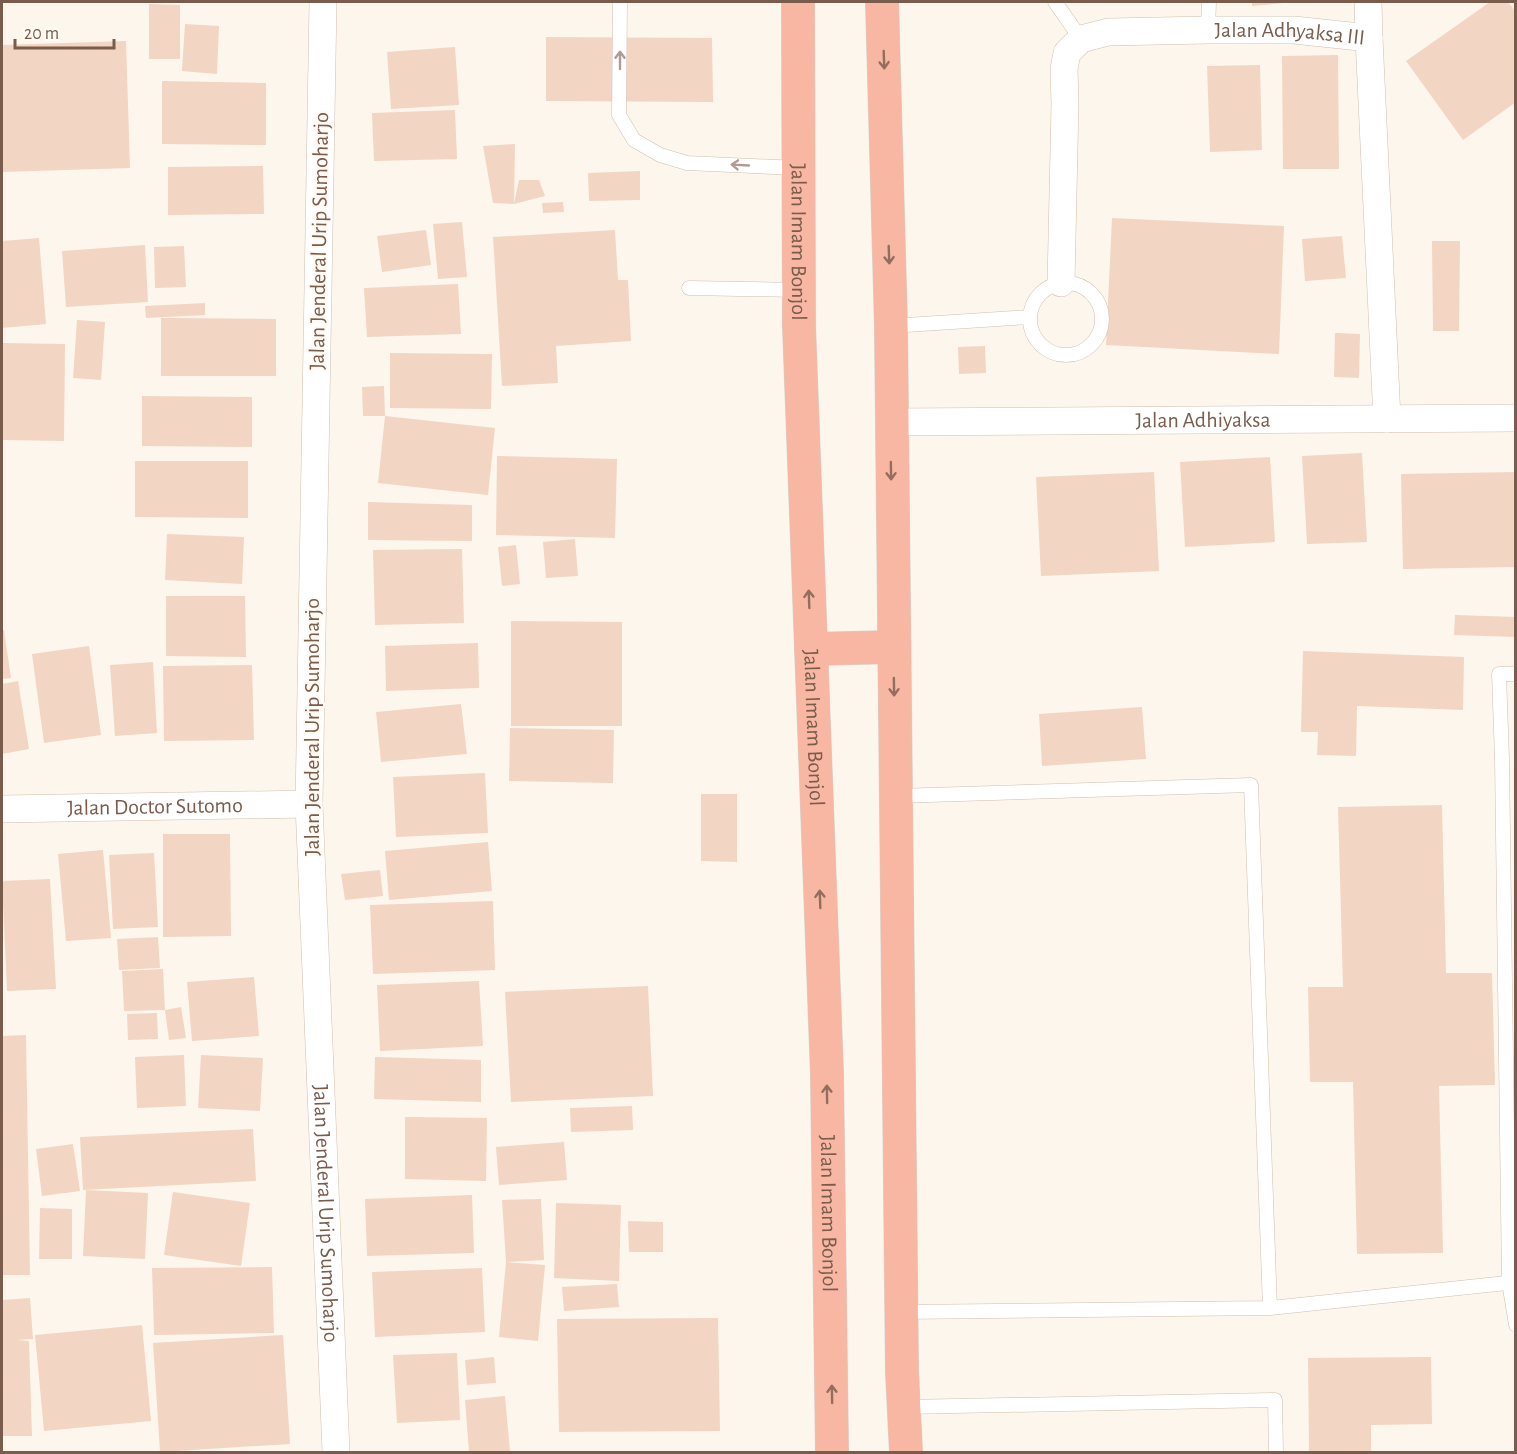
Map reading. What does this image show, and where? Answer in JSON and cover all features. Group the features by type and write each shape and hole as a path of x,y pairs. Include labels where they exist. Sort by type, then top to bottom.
{"highway":[{"name":"Jalan Imam Bonjol","path":"798,2 798,290 827,1074 832,1452"},
{"path":"882,2 891,326 903,1407 906,1452"},
{"path":"811,649 893,647"}],"street":[{"name":"Jalan Jenderal Urip Sumoharjo","path":"323,2 309,804 336,1452"},
{"path":"1368,2 1369,38"},
{"name":"Jalan Adhyaksa III","path":"1082,39 1108,32 1208,30 1294,30 1369,38 1387,419"},
{"path":"1061,283 1064,69 1067,53 1082,39"},
{"name":"Jalan Adhiyaksa","path":"891,422 1515,418"},
{"name":"Jalan Doctor Sutomo","path":"2,808 309,804"}],"lane":[{"path":"620,2 619,115 634,140 660,155 687,163 798,168"},
{"path":"1055,2 1082,39"},
{"path":"1208,30 1209,2"},
{"path":"1061,283 1074,284 1095,297 1102,321 1099,333 1092,344 1076,353 1058,354 1046,349 1037,340 1031,329 1029,317 1032,305 1039,294 1061,283"},
{"path":"689,288 798,290"},
{"path":"891,326 1029,317"},
{"path":"1515,674 1499,674 1512,1282 1515,1325"},
{"path":"896,796 1251,785 1270,1308"},
{"path":"902,1312 1270,1308 1512,1282"},
{"path":"903,1407 1275,1400 1276,1452"}],"building":[{"path":"1252,2 1284,2 1284,3 1252,6"},
{"path":"1490,2 1508,2 1516,12 1516,102 1463,140 1406,61"},
{"path":"149,4 180,5 180,59 149,59"},
{"path":"185,24 219,26 217,74 182,71"},
{"path":"546,37 712,38 713,102 546,101"},
{"path":"126,41 130,168 2,172 2,45"},
{"path":"455,47 459,105 391,109 387,52"},
{"path":"1338,55 1339,169 1283,169 1282,56"},
{"path":"1260,65 1262,150 1210,152 1207,66"},
{"path":"162,81 266,83 266,145 162,144"},
{"path":"455,110 457,159 374,161 372,113"},
{"path":"515,144 514,204 493,203 483,146"},
{"path":"263,166 264,214 168,215 168,167"},
{"path":"640,171 640,200 589,201 588,173"},
{"path":"519,180 539,180 545,196 514,204"},
{"path":"563,202 564,212 543,213 542,203"},
{"path":"1112,218 1284,226 1279,354 1106,345"},
{"path":"462,222 467,277 438,279 433,224"},
{"path":"426,230 431,265 382,272 377,236"},
{"path":"615,230 618,280 628,280 631,341 556,346 558,383 502,386 493,237"},
{"path":"1342,236 1346,278 1305,281 1302,239"},
{"path":"39,238 46,324 2,328 2,241"},
{"path":"1432,241 1460,241 1459,331 1433,331"},
{"path":"145,245 148,302 66,307 62,251"},
{"path":"184,246 186,287 155,288 154,247"},
{"path":"458,284 461,334 367,337 364,288"},
{"path":"205,303 205,315 146,318 145,306"},
{"path":"161,318 276,319 276,376 161,376"},
{"path":"77,320 105,322 101,380 73,378"},
{"path":"1335,333 1360,334 1359,378 1334,377"},
{"path":"2,343 65,344 64,441 2,440"},
{"path":"985,346 986,373 959,374 958,347"},
{"path":"390,353 492,354 491,409 390,408"},
{"path":"384,386 385,416 363,416 362,387"},
{"path":"142,396 252,397 252,447 142,446"},
{"path":"385,416 495,428 488,495 378,483"},
{"path":"1362,453 1367,542 1307,544 1302,456"},
{"path":"497,456 617,459 615,538 496,535"},
{"path":"1270,457 1275,542 1185,547 1180,462"},
{"path":"135,461 248,461 248,518 135,517"},
{"path":"1154,472 1159,571 1041,576 1036,477"},
{"path":"1516,472 1516,567 1403,569 1401,474"},
{"path":"368,502 472,505 472,541 368,540"},
{"path":"167,534 244,537 242,584 165,580"},
{"path":"575,539 578,576 546,578 543,542"},
{"path":"516,545 520,584 502,586 498,547"},
{"path":"462,549 464,623 375,625 373,550"},
{"path":"166,596 245,596 246,657 166,656"},
{"path":"1455,615 1516,617 1516,637 1454,635"},
{"path":"511,621 622,622 622,726 511,726"},
{"path":"2,630 4,630 11,678 2,679"},
{"path":"478,643 479,688 386,691 385,646"},
{"path":"89,646 101,735 44,743 32,654"},
{"path":"1303,651 1464,657 1463,710 1357,706 1356,756 1317,755 1318,732 1301,732"},
{"path":"153,662 157,733 115,736 110,665"},
{"path":"252,665 254,740 164,741 163,666"},
{"path":"18,681 29,749 2,754 2,684"},
{"path":"461,704 467,754 381,762 376,712"},
{"path":"1142,707 1146,759 1042,766 1039,714"},
{"path":"510,728 614,730 613,783 509,781"},
{"path":"485,773 488,833 396,837 393,777"},
{"path":"701,794 737,794 737,862 701,861"},
{"path":"1442,805 1446,973 1492,973 1495,1085 1439,1086 1443,1253 1357,1254 1353,1082 1310,1082 1308,987 1343,987 1338,807"},
{"path":"163,834 230,834 231,936 163,937"},
{"path":"488,842 492,891 389,900 385,851"},
{"path":"103,850 111,938 66,941 58,854"},
{"path":"154,853 158,927 113,929 109,855"},
{"path":"380,870 383,896 345,900 341,874"},
{"path":"50,879 56,989 7,991 2,881"},
{"path":"493,901 495,970 373,974 370,905"},
{"path":"158,937 160,968 119,970 117,939"},
{"path":"163,969 165,1010 124,1011 122,971"},
{"path":"254,977 259,1036 192,1041 187,982"},
{"path":"479,981 483,1046 380,1051 377,985"},
{"path":"648,986 653,1096 511,1102 505,992"},
{"path":"181,1007 186,1038 169,1040 165,1010"},
{"path":"157,1013 158,1039 128,1040 127,1014"},
{"path":"26,1035 30,1275 2,1275 2,1036"},
{"path":"184,1055 186,1106 137,1108 135,1057"},
{"path":"201,1055 263,1058 260,1111 198,1108"},
{"path":"375,1057 481,1060 481,1102 374,1099"},
{"path":"632,1106 633,1130 571,1132 570,1108"},
{"path":"405,1117 487,1118 486,1181 405,1179"},
{"path":"253,1129 256,1181 83,1190 80,1137"},
{"path":"564,1142 567,1180 499,1185 496,1147"},
{"path":"73,1144 80,1191 42,1196 36,1149"},
{"path":"86,1190 148,1193 145,1259 83,1256"},
{"path":"173,1192 250,1203 241,1266 164,1255"},
{"path":"472,1195 474,1253 367,1256 365,1199"},
{"path":"541,1199 544,1260 506,1262 502,1200"},
{"path":"556,1203 621,1205 619,1281 554,1278"},
{"path":"40,1208 72,1209 72,1259 39,1259"},
{"path":"628,1221 663,1222 663,1252 629,1252"},
{"path":"506,1262 545,1265 538,1341 499,1337"},
{"path":"272,1267 274,1333 154,1335 152,1268"},
{"path":"482,1268 485,1332 375,1337 372,1272"},
{"path":"617,1284 619,1307 564,1311 562,1287"},
{"path":"30,1298 33,1339 17,1340 29,1341 32,1436 2,1436 2,1300"},
{"path":"718,1318 720,1431 559,1432 557,1319"},
{"path":"142,1325 151,1421 44,1431 35,1335"},
{"path":"283,1335 290,1444 160,1452 153,1343"},
{"path":"457,1353 460,1420 397,1423 393,1355"},
{"path":"494,1357 496,1383 467,1385 465,1360"},
{"path":"1431,1357 1432,1424 1371,1425 1371,1452 1309,1452 1308,1358"},
{"path":"505,1396 510,1452 469,1452 465,1400"}]}
